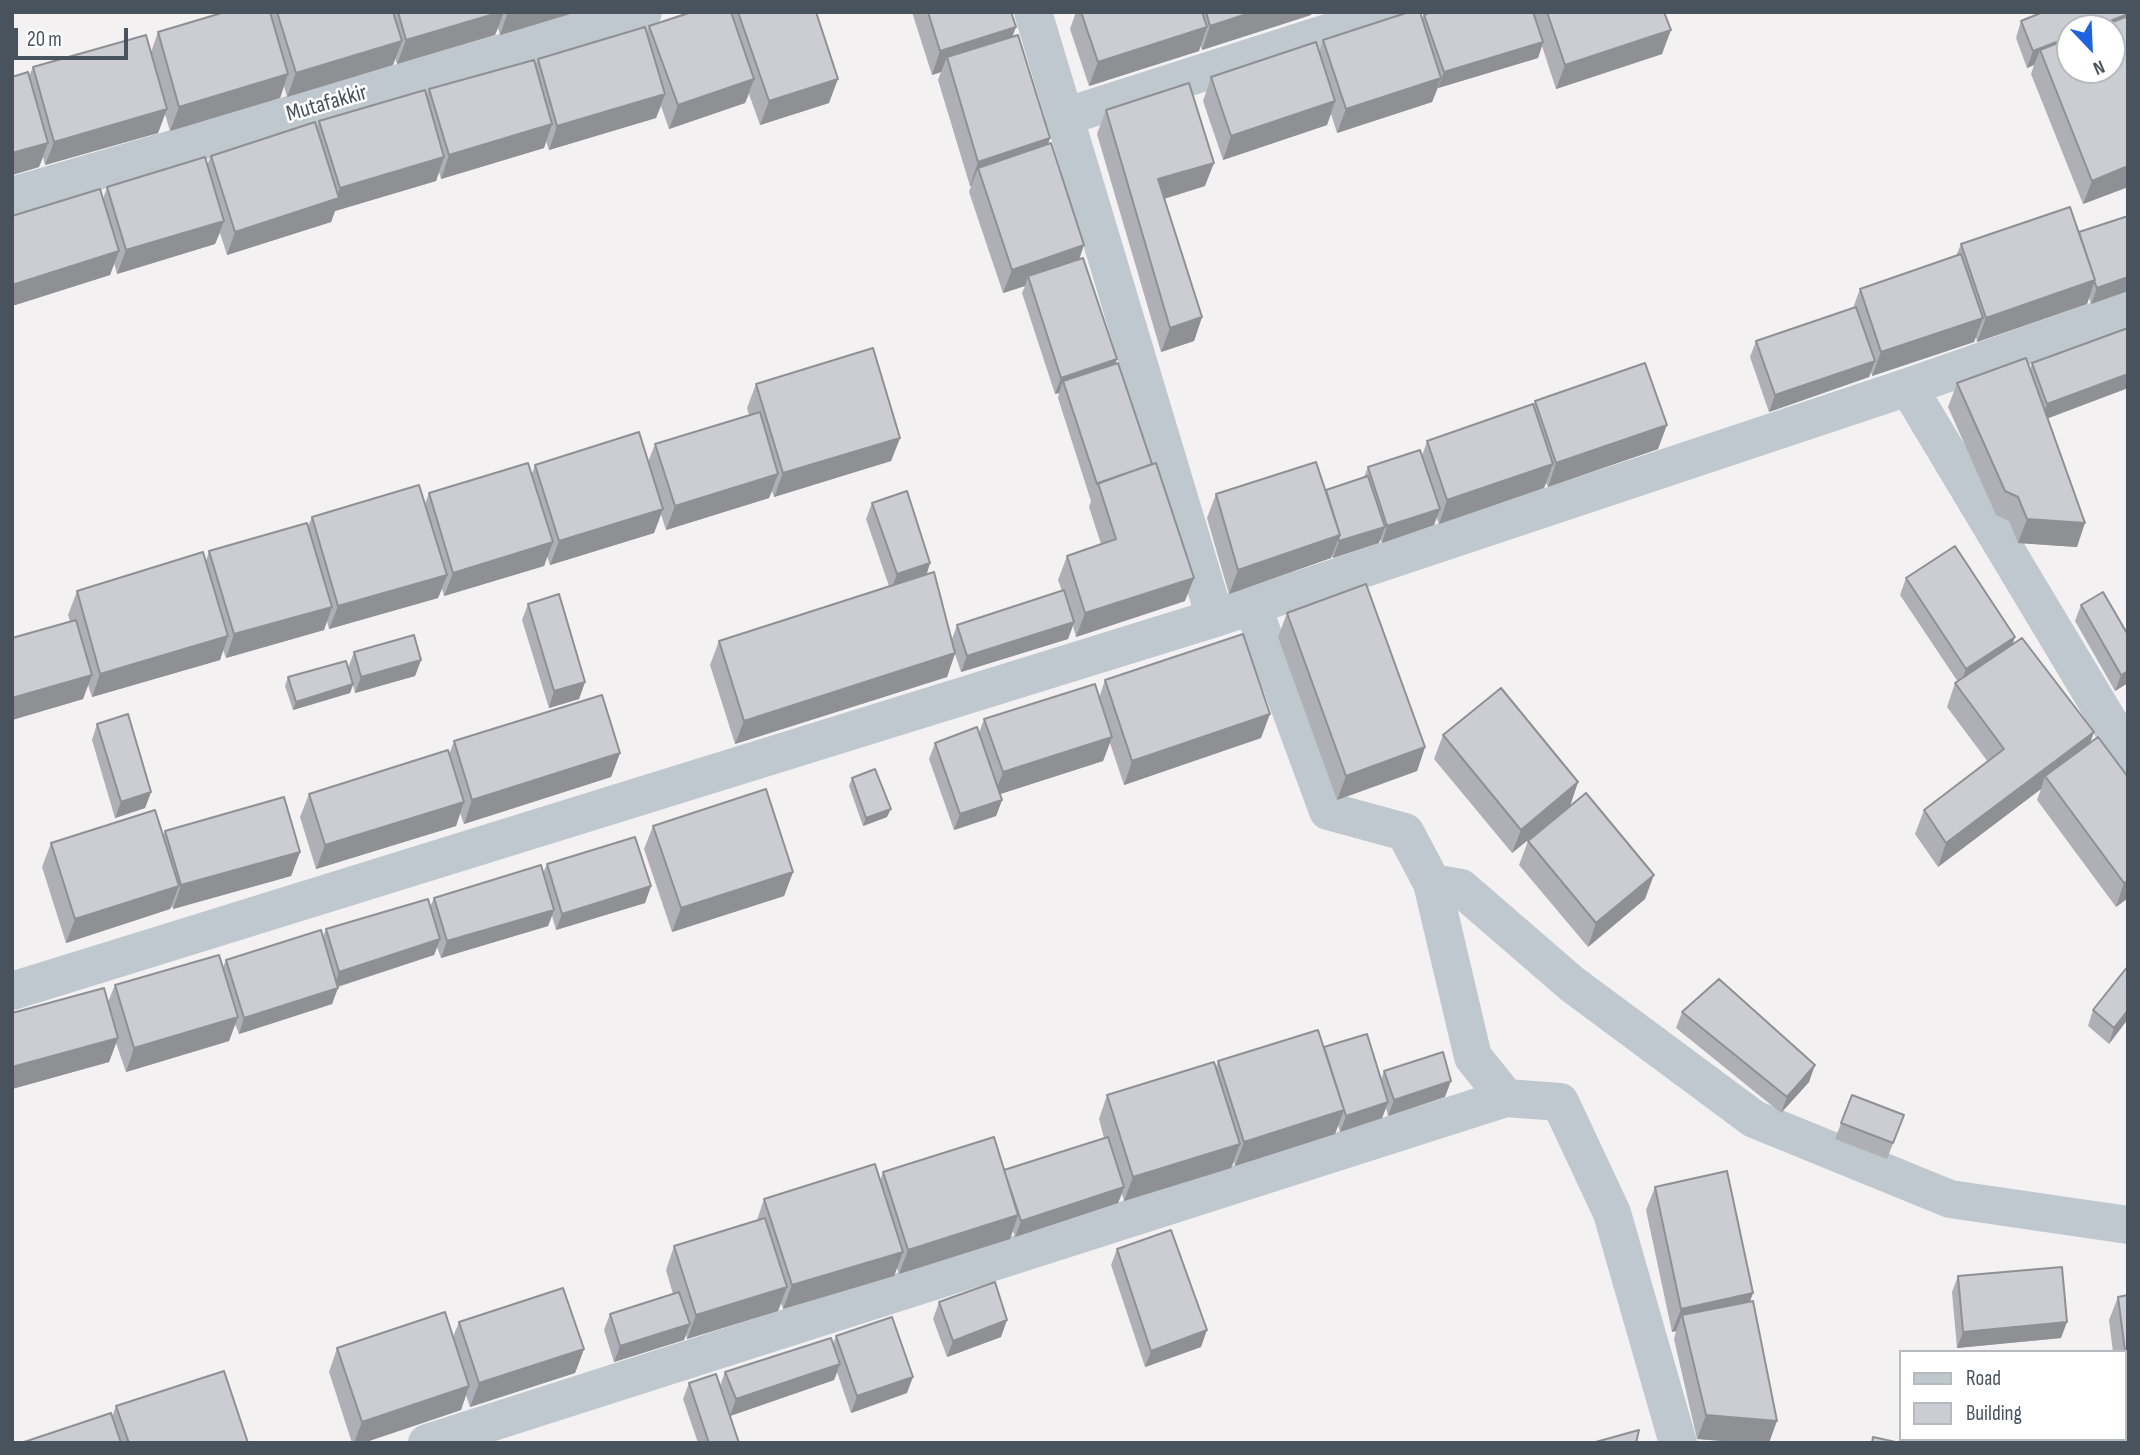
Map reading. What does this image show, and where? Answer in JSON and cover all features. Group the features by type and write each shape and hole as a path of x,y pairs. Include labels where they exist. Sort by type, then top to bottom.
{"street":[{"name":"Mutafakkir","path":"12,196 643,12"},
{"path":"1033,12 1215,618"},
{"path":"1064,117 1393,12"},
{"path":"12,991 1215,618 1908,387 2128,310"},
{"path":"1908,387 2128,754"},
{"path":"1252,605 1328,811 1405,832 1432,883 1473,1057 1506,1098"},
{"path":"1432,883 1461,888 1572,984 1754,1119 1950,1199 2128,1225"},
{"path":"426,1443 1506,1098 1560,1102 1612,1213 1678,1443"}],"building":[{"path":"225,12 270,12 288,74 179,107 158,32"},
{"path":"277,12 393,12 402,41 296,73"},
{"path":"398,12 501,12 406,40"},
{"path":"692,12 731,12 754,79 678,105 649,26"},
{"path":"738,12 816,12 838,79 769,101"},
{"path":"928,12 1011,12 1016,27 940,51"},
{"path":"1081,12 1202,12 1207,27 1098,62"},
{"path":"1206,12 1253,12 1210,26"},
{"path":"1409,12 1420,12 1441,78 1346,109 1323,40"},
{"path":"1431,12 1533,12 1543,42 1444,72 1424,15"},
{"path":"1547,12 1664,12 1671,30 1565,65"},
{"path":"2043,12 2128,12 2126,15 2056,14 2056,42 2033,51 2021,21"},
{"path":"2128,16 2128,166 2092,181 2040,50 2056,44 2056,84 2126,84"},
{"path":"645,27 665,94 557,126 538,59"},
{"path":"146,35 167,109 54,142 33,67"},
{"path":"1018,35 1050,138 978,162 947,57"},
{"path":"1316,42 1335,101 1231,136 1211,77"},
{"path":"534,60 552,124 449,155 429,89"},
{"path":"28,72 48,143 12,153 12,77"},
{"path":"1189,83 1214,163 1158,179 1202,317 1170,328 1106,110"},
{"path":"425,90 444,157 340,188 319,121"},
{"path":"315,122 339,198 235,232 211,156"},
{"path":"1051,143 1084,245 1012,270 978,168"},
{"path":"205,157 224,221 126,250 107,187"},
{"path":"100,189 119,251 12,285 12,216"},
{"path":"2070,207 2095,280 1986,318 1961,244"},
{"path":"2128,216 2128,277 2097,288 2079,232"},
{"path":"1961,254 1983,318 1881,352 1860,289"},
{"path":"1083,258 1117,359 1061,378 1028,276"},
{"path":"1856,307 1875,361 1775,395 1756,341"},
{"path":"2128,328 2128,374 2047,404 2032,363"},
{"path":"873,348 900,438 783,473 756,384"},
{"path":"2026,358 2085,523 2027,519 2018,497 2005,491 1957,383"},
{"path":"1118,363 1152,464 1097,484 1063,381"},
{"path":"1645,363 1667,425 1556,463 1535,401"},
{"path":"1533,404 1553,464 1447,500 1427,441"},
{"path":"760,412 778,474 675,506 655,444"},
{"path":"639,432 663,509 559,541 535,465"},
{"path":"1420,450 1440,509 1387,526 1368,467"},
{"path":"1316,462 1340,535 1238,570 1216,494"},
{"path":"528,463 553,542 453,573 429,493"},
{"path":"1156,463 1194,578 1085,613 1067,556 1116,539 1098,483"},
{"path":"1368,476 1385,527 1339,541 1340,535 1326,490"},
{"path":"419,485 447,575 338,606 312,517"},
{"path":"907,491 930,563 897,574 872,503"},
{"path":"307,523 332,607 234,634 209,551"},
{"path":"1955,546 2015,637 1966,669 1906,578"},
{"path":"203,552 228,636 100,674 77,591"},
{"path":"934,572 955,653 744,721 719,641"},
{"path":"1366,584 1425,747 1346,776 1287,613"},
{"path":"1064,590 1074,622 967,656 957,625"},
{"path":"2103,592 2128,635 2128,671 2121,675 2081,605"},
{"path":"559,594 585,682 554,691 528,604"},
{"path":"76,620 92,675 12,698 12,638"},
{"path":"1243,634 1270,714 1132,761 1105,680"},
{"path":"414,635 421,660 361,677 354,652"},
{"path":"2022,638 2094,732 1946,843 1924,810 2004,749 1955,683"},
{"path":"346,661 353,684 296,702 288,677"},
{"path":"1095,684 1112,737 1003,772 984,719"},
{"path":"1501,688 1578,782 1521,830 1443,735"},
{"path":"602,695 620,753 472,800 454,741"},
{"path":"128,714 151,792 121,802 97,724"},
{"path":"977,727 1002,800 960,814 935,743"},
{"path":"2098,737 2128,777 2128,881 2124,883 2045,776"},
{"path":"448,750 464,802 325,845 309,794"},
{"path":"875,769 891,809 866,818 852,778"},
{"path":"766,789 793,872 681,908 653,826"},
{"path":"1586,793 1654,875 1596,923 1528,841"},
{"path":"284,797 300,852 181,885 165,831"},
{"path":"155,810 179,886 75,919 51,843"},
{"path":"635,837 651,886 562,914 547,864"},
{"path":"541,865 554,910 447,941 434,898"},
{"path":"428,899 440,939 339,972 326,929"},
{"path":"321,930 338,988 244,1018 226,960"},
{"path":"219,955 238,1017 134,1048 115,985"},
{"path":"2128,966 2128,1010 2114,1028 2093,1010"},
{"path":"1719,979 1815,1065 1787,1097 1682,1012"},
{"path":"104,988 118,1038 12,1067 12,1013"},
{"path":"1318,1030 1344,1110 1244,1142 1218,1061"},
{"path":"1367,1034 1388,1102 1346,1116 1324,1047"},
{"path":"1443,1052 1451,1081 1394,1100 1384,1071"},
{"path":"1214,1062 1240,1144 1133,1177 1107,1095"},
{"path":"1852,1095 1904,1115 1893,1143 1841,1123"},
{"path":"994,1137 1018,1215 908,1250 883,1172"},
{"path":"1108,1137 1124,1187 1021,1221 1004,1170"},
{"path":"875,1164 903,1252 792,1285 764,1199"},
{"path":"1727,1171 1753,1293 1681,1309 1655,1187"},
{"path":"765,1218 787,1287 696,1315 674,1246"},
{"path":"1171,1230 1207,1330 1151,1351 1117,1249"},
{"path":"2062,1267 2067,1322 1963,1332 1958,1276"},
{"path":"995,1282 1007,1320 953,1341 939,1302"},
{"path":"563,1288 584,1349 479,1383 459,1322"},
{"path":"679,1292 690,1324 620,1346 610,1314"},
{"path":"2128,1295 2128,1374 2126,1350 2118,1297"},
{"path":"1753,1301 1777,1421 1706,1415 1682,1315"},
{"path":"445,1312 469,1386 362,1422 337,1348"},
{"path":"892,1317 913,1377 857,1396 836,1336"},
{"path":"831,1338 840,1364 736,1399 725,1372"},
{"path":"224,1371 248,1443 129,1443 116,1406"},
{"path":"716,1374 739,1443 709,1443 689,1383"},
{"path":"111,1413 121,1443 21,1443"},
{"path":"1639,1430 1636,1443 1592,1443"},
{"path":"1873,1437 1900,1443 1872,1443"}]}
